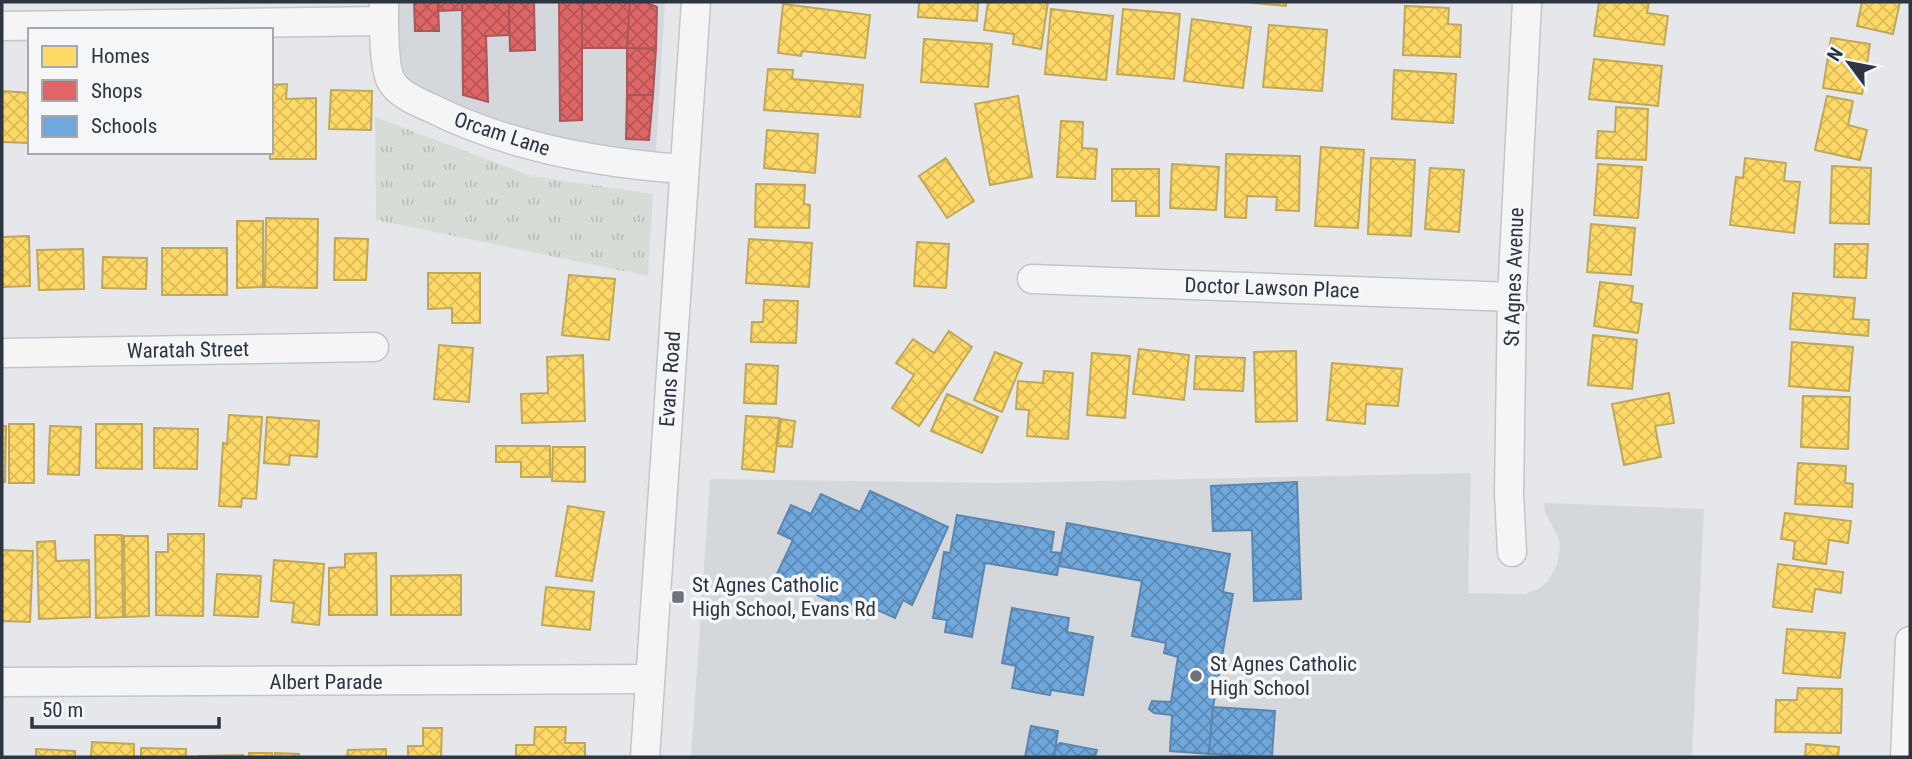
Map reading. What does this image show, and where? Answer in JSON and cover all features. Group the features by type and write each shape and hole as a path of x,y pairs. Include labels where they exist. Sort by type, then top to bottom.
{"street":[{"name":"Evans Road","path":"645,757 696,2"},
{"name":"St Agnes Avenue","path":"1512,552 1509,494 1512,297 1527,2"},
{"name":"Orcam Lane","path":"384,11 386,55 391,82 407,96 454,120 493,135 571,155 618,163 683,169"},
{"path":"2,26 384,11"},
{"name":"Doctor Lawson Place","path":"1031,279 1512,297"},
{"name":"Waratah Street","path":"2,353 374,346"},
{"path":"1905,757 1910,641"},
{"name":"Albert Parade","path":"2,682 650,679"}],"shaded area":[{"path":"384,2 665,2 655,167 407,96"},
{"name":"St Agnes Catholic High School","path":"1471,473 1468,593 1525,594 1540,588 1548,581 1557,565 1560,547 1558,537 1545,512 1544,503 1704,509 1692,757 691,757 710,479 1000,483"}],"green space":[{"path":"375,117 531,176 653,194 648,276 376,220"}],"building: Homes":[{"path":"919,2 978,2 977,21 918,17"},
{"path":"988,2 1048,2 1041,49 1013,44 1014,34 984,30"},
{"path":"1245,2 1286,2 1286,6"},
{"path":"1599,2 1649,2 1647,13 1668,16 1664,45 1594,36"},
{"path":"1862,2 1900,2 1893,34 1857,26"},
{"path":"783,4 870,15 865,58 802,51 801,56 778,53"},
{"path":"1405,6 1449,8 1448,24 1461,25 1460,57 1403,55"},
{"path":"1051,9 1113,16 1106,80 1045,74"},
{"path":"1123,9 1180,14 1174,79 1117,74"},
{"path":"1192,19 1251,27 1243,88 1184,81"},
{"path":"1269,25 1327,30 1322,91 1263,87"},
{"path":"1831,38 1870,44 1862,94 1823,88"},
{"path":"924,39 992,44 988,87 921,82"},
{"path":"1594,59 1662,66 1658,106 1589,99"},
{"path":"768,69 793,70 792,79 863,85 860,117 764,110"},
{"path":"1394,70 1456,74 1453,123 1392,119"},
{"path":"287,84 286,99 316,98 316,159 270,159 270,154 273,154 273,85"},
{"path":"331,90 372,91 371,130 329,129"},
{"path":"2,91 28,93 28,143 2,142"},
{"path":"1018,96 1032,177 990,185 975,104"},
{"path":"1827,96 1853,101 1848,125 1867,130 1860,160 1815,150"},
{"path":"1616,107 1648,109 1646,160 1596,158 1598,131 1615,132"},
{"path":"1061,121 1083,122 1082,148 1097,149 1095,179 1057,177"},
{"path":"767,130 818,134 815,173 764,168"},
{"path":"1321,147 1364,150 1358,228 1315,226"},
{"path":"1226,154 1300,156 1299,211 1276,210 1277,197 1247,196 1246,218 1225,217"},
{"path":"946,158 974,201 947,218 919,176"},
{"path":"1371,158 1415,160 1411,236 1368,234"},
{"path":"1745,158 1786,163 1784,181 1800,182 1794,233 1730,225 1736,177 1743,178"},
{"path":"1172,164 1219,167 1216,210 1170,208"},
{"path":"1598,164 1642,167 1638,218 1594,215"},
{"path":"1832,166 1871,168 1869,224 1830,223"},
{"path":"1430,168 1464,170 1459,232 1425,229"},
{"path":"1112,169 1159,169 1159,216 1136,216 1136,201 1112,201"},
{"path":"756,184 805,185 804,204 810,205 809,228 755,227"},
{"path":"266,218 318,219 317,288 265,287"},
{"path":"237,221 263,221 263,287 237,288"},
{"path":"1591,224 1635,228 1631,275 1587,272"},
{"path":"29,236 30,286 2,287 2,237"},
{"path":"335,238 368,239 366,280 334,280"},
{"path":"749,239 812,243 809,287 746,283"},
{"path":"917,242 949,244 946,288 914,286"},
{"path":"1835,244 1868,244 1866,278 1834,277"},
{"path":"162,248 227,248 227,295 162,295"},
{"path":"83,249 84,289 39,290 37,250"},
{"path":"103,257 147,258 146,289 102,288"},
{"path":"428,273 480,273 480,323 452,323 452,308 428,309"},
{"path":"569,275 615,279 609,340 562,335"},
{"path":"1600,282 1633,286 1631,302 1642,304 1638,333 1594,326"},
{"path":"1793,293 1855,298 1853,319 1869,320 1868,336 1790,329"},
{"path":"764,300 798,301 796,343 751,342 752,322 763,322"},
{"path":"949,331 972,347 919,426 892,408 914,375 896,363 913,339 934,353"},
{"path":"1593,335 1637,340 1632,389 1588,385"},
{"path":"1792,342 1853,347 1849,391 1789,386"},
{"path":"439,345 473,348 469,402 434,399"},
{"path":"1139,349 1189,355 1184,400 1133,394"},
{"path":"1296,351 1297,421 1256,422 1254,352"},
{"path":"995,352 1022,363 1002,412 974,400"},
{"path":"1092,353 1130,356 1125,418 1087,415"},
{"path":"583,355 585,421 522,423 521,394 548,393 547,357"},
{"path":"1196,356 1245,358 1243,391 1194,389"},
{"path":"1332,363 1402,369 1398,406 1366,404 1365,424 1327,420"},
{"path":"746,364 778,366 776,404 744,403"},
{"path":"1044,371 1073,373 1068,439 1027,436 1029,410 1016,409 1018,381 1043,383"},
{"path":"1669,393 1674,423 1655,426 1661,457 1624,465 1612,404"},
{"path":"947,394 998,417 982,453 931,431"},
{"path":"1803,396 1850,397 1848,449 1801,447"},
{"path":"229,415 262,417 256,499 242,498 241,507 219,506 223,443 227,444"},
{"path":"746,416 779,418 774,472 742,469"},
{"path":"267,417 319,421 317,457 290,455 289,465 264,463"},
{"path":"781,419 795,421 792,447 777,446"},
{"path":"9,424 34,424 34,483 9,483"},
{"path":"96,424 142,424 142,469 96,468"},
{"path":"2,426 6,426 5,482 2,482"},
{"path":"50,426 81,427 79,475 48,474"},
{"path":"154,428 198,429 197,469 154,468"},
{"path":"496,446 550,446 550,477 521,477 521,462 496,462"},
{"path":"553,447 585,447 585,482 552,481"},
{"path":"1798,463 1846,466 1845,483 1853,484 1852,507 1795,504"},
{"path":"568,506 604,512 592,581 556,576"},
{"path":"1785,513 1851,521 1848,543 1829,540 1826,564 1793,559 1795,541 1781,539"},
{"path":"168,534 204,534 203,616 156,615 156,552 168,552"},
{"path":"95,535 122,535 123,617 96,618"},
{"path":"124,536 148,536 149,616 125,617"},
{"path":"55,541 56,561 89,560 90,617 39,619 37,542"},
{"path":"2,550 33,551 30,622 2,621"},
{"path":"376,553 377,615 329,615 329,568 345,567 345,554"},
{"path":"274,560 324,564 319,625 292,622 294,603 271,601"},
{"path":"1778,564 1843,572 1841,593 1815,589 1812,612 1773,607"},
{"path":"217,574 261,576 258,617 214,615"},
{"path":"461,575 461,615 391,615 391,576"},
{"path":"546,587 594,592 590,630 542,625"},
{"path":"1787,629 1845,633 1840,678 1783,673"},
{"path":"1798,688 1842,689 1841,733 1775,732 1776,700 1797,700"},
{"path":"535,727 566,727 565,743 585,743 585,757 516,757 516,745 534,745"},
{"path":"423,728 442,728 441,757 408,757 408,746 423,746"},
{"path":"92,742 134,744 134,757 91,757"},
{"path":"1806,744 1839,747 1838,757 1805,757"},
{"path":"141,748 186,749 186,757 141,757"},
{"path":"36,749 75,751 75,757 36,757"},
{"path":"386,749 386,757 347,757 348,750"},
{"path":"249,753 272,753 272,757 249,757"},
{"path":"275,753 299,754 299,757 275,757"},
{"path":"198,756 243,757 198,757"}],"building: Shops":[{"path":"414,2 438,2 439,31 415,31"},
{"path":"438,2 462,2 462,10 438,11"},
{"path":"462,2 509,2 509,35 486,36 488,102 463,95"},
{"path":"509,2 534,2 535,50 510,51"},
{"path":"559,2 582,2 582,120 560,121"},
{"path":"582,2 630,2 627,48 582,48"},
{"path":"630,2 645,2 657,7 656,49 627,48"},
{"path":"627,48 656,49 653,95 627,95"},
{"path":"627,95 653,95 649,140 626,139"}],"building: Schools":[{"path":"1297,482 1301,599 1254,601 1252,530 1213,531 1211,486"},
{"path":"870,491 948,527 912,605 903,600 895,618 873,608 868,619 776,576 793,540 778,533 791,505 811,514 821,494 860,512"},
{"path":"957,515 1054,532 1051,552 1061,553 1057,575 985,563 972,637 945,632 947,620 933,618 944,552 950,553"},
{"path":"1067,523 1230,554 1223,592 1233,594 1213,707 1209,754 1170,751 1172,715 1154,713 1149,709 1152,701 1171,702 1178,657 1164,653 1166,643 1132,636 1142,581 1059,566"},
{"path":"1012,608 1069,618 1067,632 1093,637 1083,695 1051,690 1050,695 1012,688 1016,666 1002,663"},
{"path":"1213,707 1275,711 1272,757 1209,754"},
{"path":"1031,726 1058,731 1054,757 1025,757"},
{"path":"1060,743 1097,750 1095,757 1054,757 1056,746"}],"place":[{"name":"St Agnes Catholic High School, Evans Rd","path":"678,597"},
{"name":"St Agnes Catholic High School","path":"1196,676"}]}
